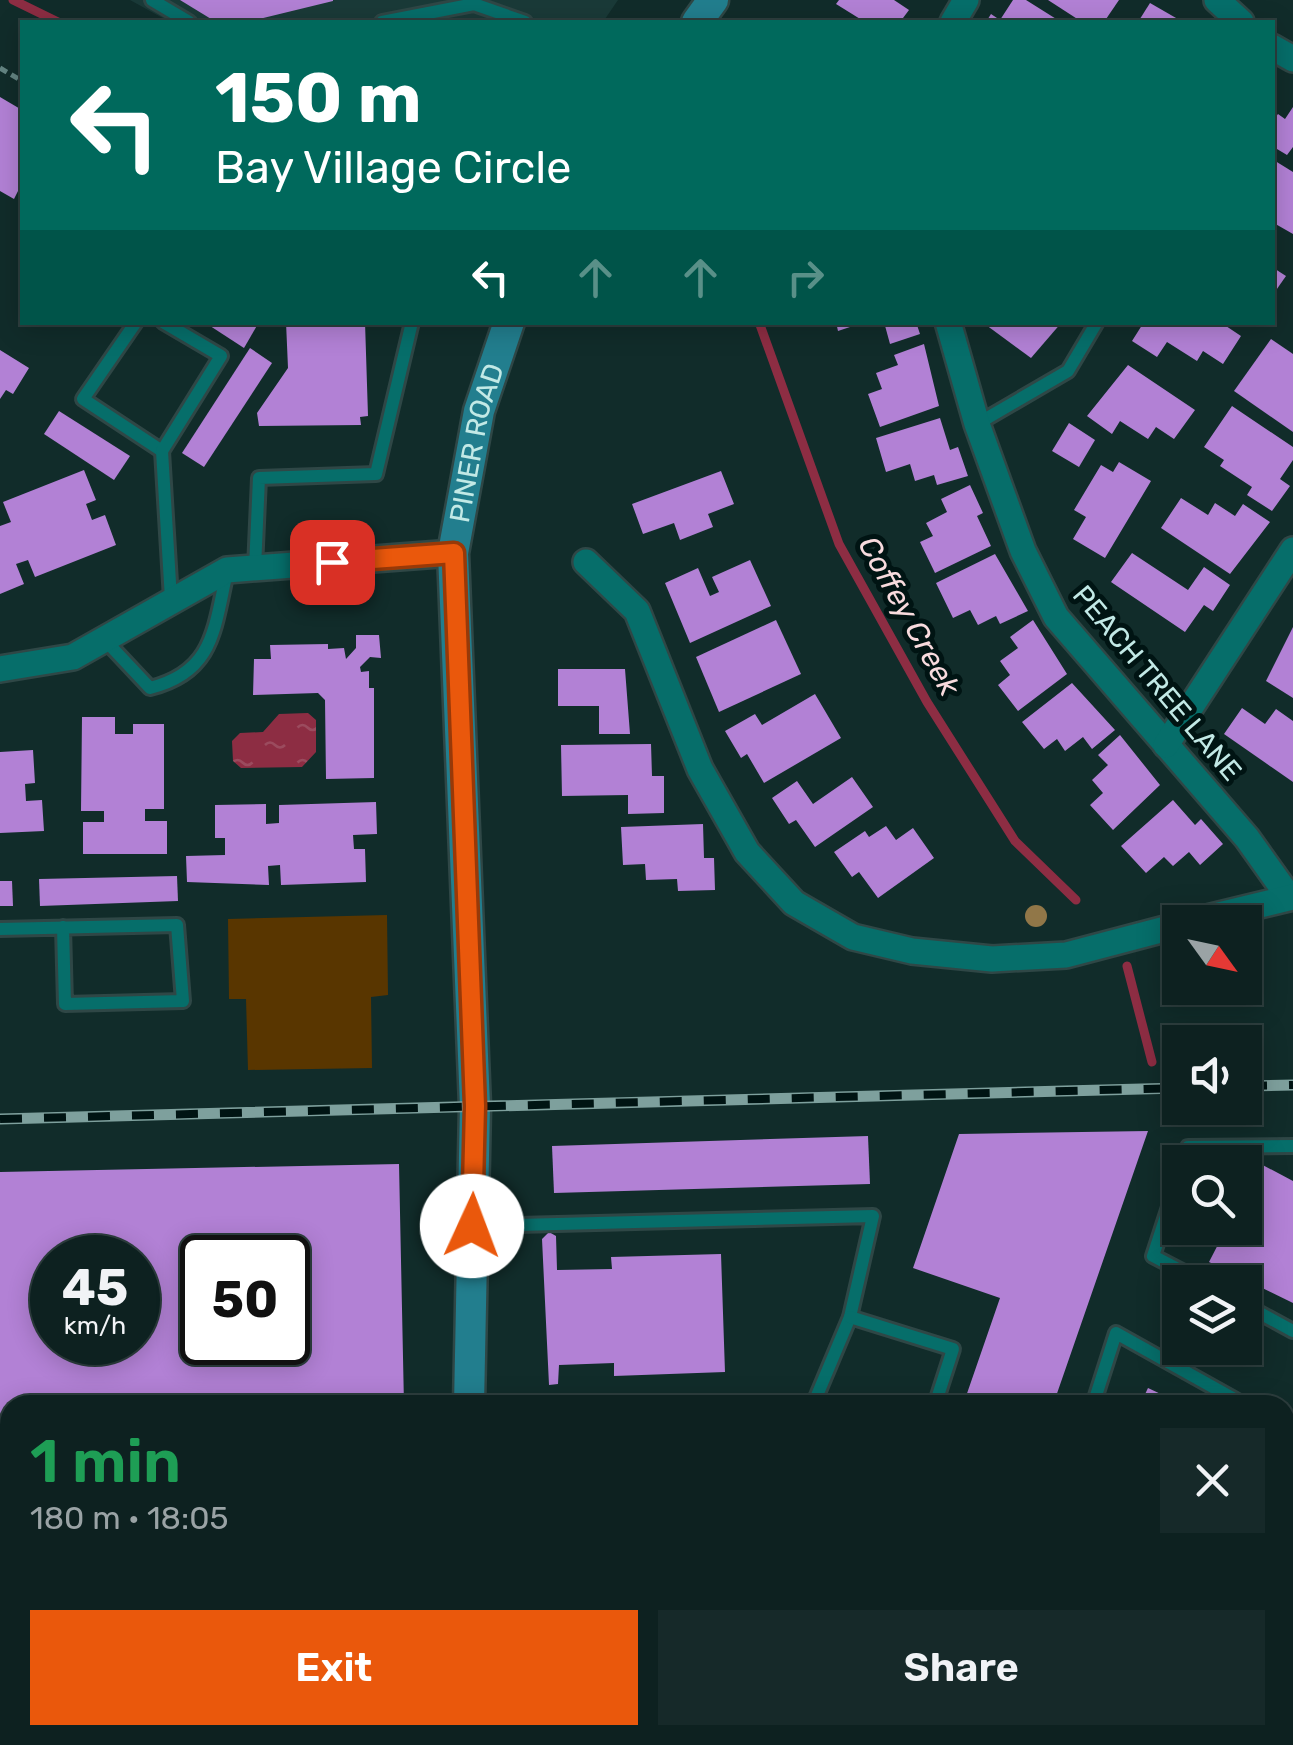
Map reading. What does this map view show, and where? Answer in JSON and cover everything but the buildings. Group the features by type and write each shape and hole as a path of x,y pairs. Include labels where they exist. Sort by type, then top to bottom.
{"main road":[{"name":"PINER ROAD","path":"470,1395 475,1106 454,553 479,412 507,325"}],"street":[{"path":"1217,0 1240,20"},
{"name":"PEACH TREE LANE","path":"949,325 977,424 1023,551 1056,617 1247,838 1291,897"},
{"path":"1166,745 1293,550"},
{"path":"0,668 74,657 228,570 454,553"},
{"path":"586,562 637,611 700,770 747,852 794,903 853,937 912,951 992,958 1066,954 1162,930"},
{"path":"1259,905 1291,897"}],"lane":[{"path":"152,0 186,20"},
{"path":"391,20 474,2 520,20"},
{"path":"134,325 83,399 162,451"},
{"path":"168,325 220,356 162,451 170,600"},
{"path":"255,568 258,478 376,474 411,325"},
{"path":"977,424 1068,370 1095,325"},
{"path":"104,639 150,688 180,681 210,645 228,570"},
{"path":"0,929 177,924 183,1001 65,1004 63,928"},
{"path":"1262,1147 1293,1146"},
{"path":"472,1226 873,1216 850,1317 817,1395"},
{"path":"1162,1230 1154,1256 1171,1265"},
{"path":"1262,1314 1293,1331"},
{"path":"850,1317 953,1349 938,1395"},
{"path":"1096,1395 1116,1333 1227,1395"}],"shaded area":[{"path":"130,0 618,0 604,20 166,20"},
{"path":"387,915 388,995 371,997 372,1068 248,1070 246,999 229,999 228,919"}],"water":[{"path":"308,713 316,720 316,752 302,767 241,768 233,761 232,741 240,733 263,732 279,714"}],"waterway":[{"name":"Coffey Creek","path":"13,0 54,20"},
{"name":"Coffey Creek","path":"760,325 839,544 927,702 1015,841 1076,900"},
{"name":"Coffey Creek","path":"1127,966 1152,1062"}],"railway":[{"path":"1262,1086 1293,1085"},
{"path":"0,1119 1162,1088"}],"route":[{"path":"332,562 454,553 475,1106 472,1226"}]}
